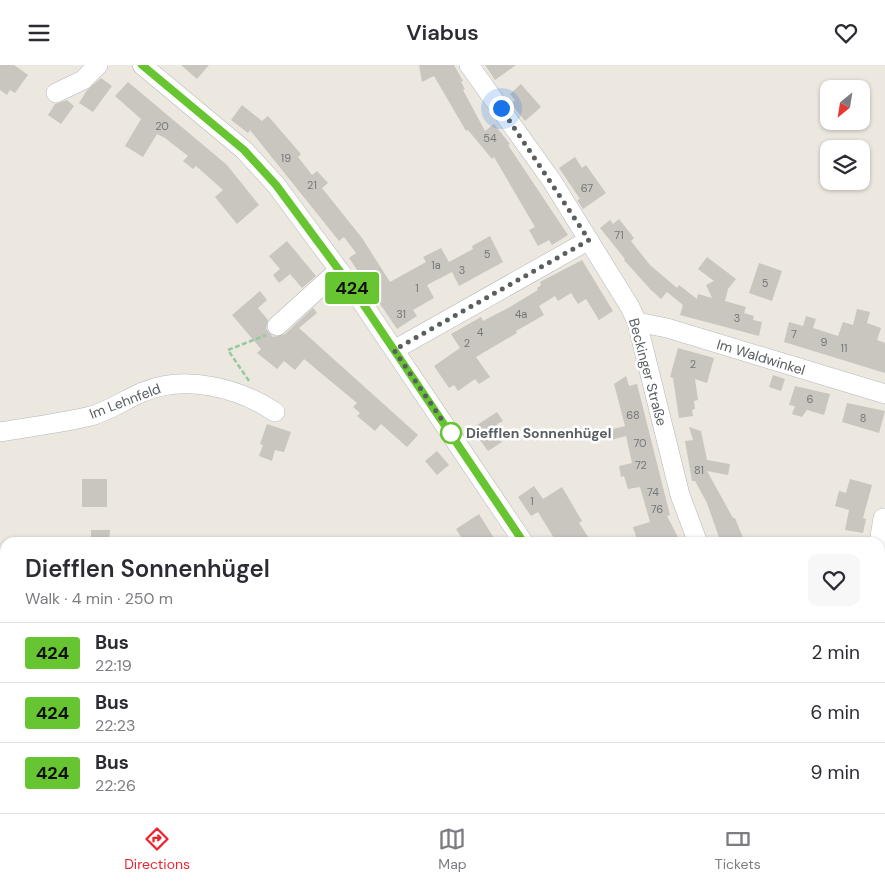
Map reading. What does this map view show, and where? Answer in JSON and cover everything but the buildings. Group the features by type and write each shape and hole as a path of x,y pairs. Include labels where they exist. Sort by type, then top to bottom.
{"street":[{"path":"56,93 83,80 98,65"},
{"path":"142,65 258,164 306,223 340,270 520,537"},
{"name":"Beckinger Straße","path":"470,65 517,130 589,240 623,295 637,322 680,495 696,537"},
{"path":"394,350 589,240"},
{"path":"277,326 340,270"},
{"name":"Im Waldwinkel","path":"637,322 667,328 885,394"},
{"name":"Im Lehnfeld","path":"0,432 92,415 144,392 166,386 193,385 239,392 275,412"},
{"path":"881,537 883,518"}],"path":[{"path":"258,401 254,388 228,350 254,341 277,326"}],"bus line":[{"name":"424","path":"142,65 244,150 276,185 353,289 521,537"}],"place":[{"name":"Diefflen Sonnenhügel","path":"451,433"}],"route":[{"path":"451,433 394,350 589,240 552,181 501,108"}]}
